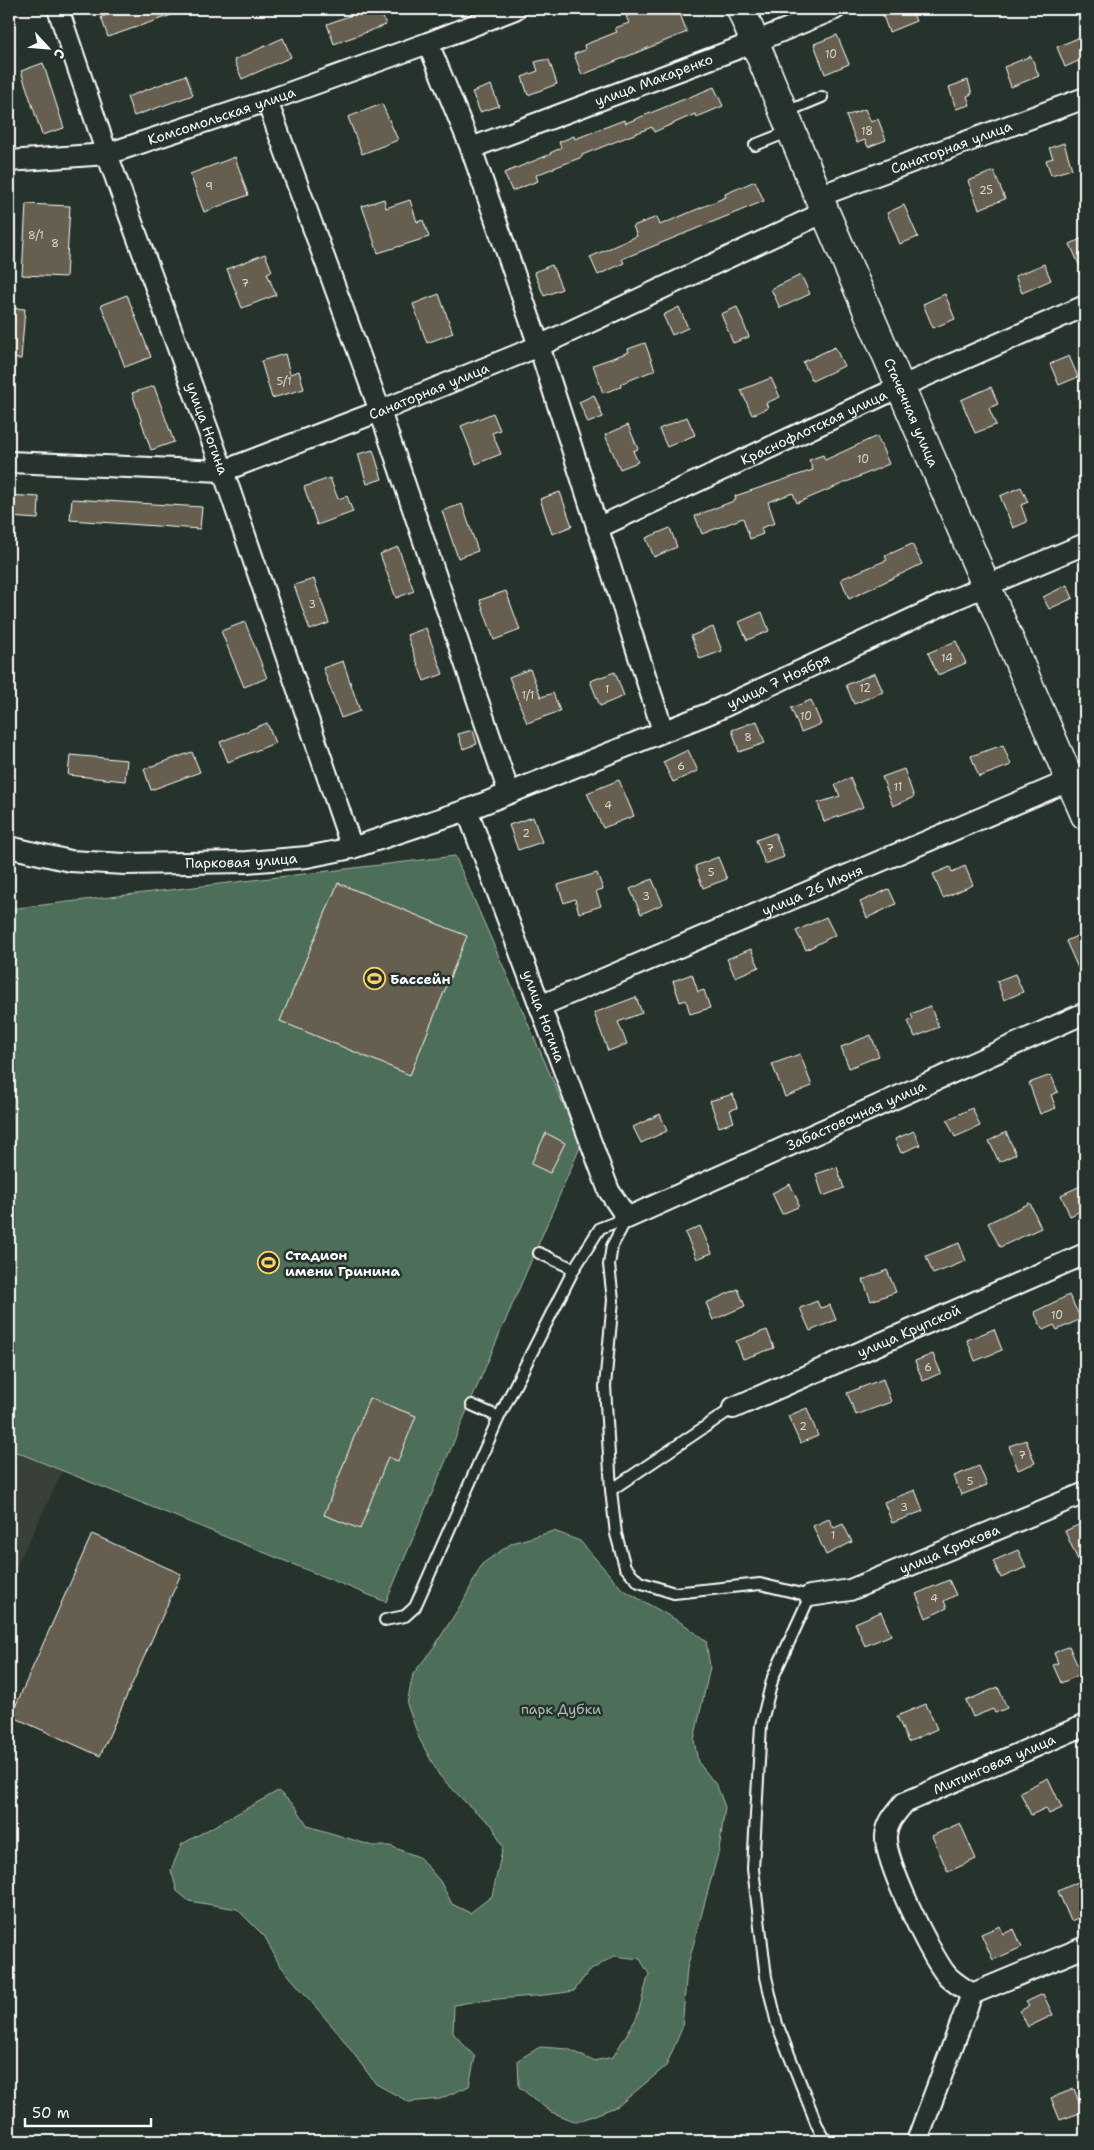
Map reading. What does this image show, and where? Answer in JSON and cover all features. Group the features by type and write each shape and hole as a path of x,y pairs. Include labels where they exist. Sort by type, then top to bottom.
{"street":[{"name":"улица Ногина","path":"58,9 108,154 223,471 352,848"},
{"name":"Комсомольская улица","path":"9,161 108,154 267,101 428,43 514,9"},
{"name":"Стачечная улица","path":"741,9 822,204 986,586 1078,777 1085,815"},
{"name":"улица Макаренко","path":"471,148 755,42 835,9"},
{"path":"428,43 471,148 539,346 663,731"},
{"name":"Санаторная улица","path":"9,462 223,471 380,411 539,346 822,204 1085,98"},
{"path":"267,101 380,411 509,793"},
{"name":"Краснофлотская улица","path":"597,528 900,387 1085,306"},
{"name":"улица 7 Ноября","path":"467,810 710,713 986,586 1085,544"},
{"name":"улица 26 Июня","path":"540,1006 1078,777"},
{"name":"улица Ногина","path":"467,810 610,1191 628,1218"},
{"name":"Парковая улица","path":"9,847 70,861 144,864 247,862 307,857 352,848 467,810"},
{"name":"Забастовочная улица","path":"628,1218 1085,1013"},
{"name":"улица Крупской","path":"733,1408 1085,1254"},
{"name":"улица Крюкова","path":"810,1596 850,1590 1085,1493"},
{"name":"Митинговая улица","path":"972,1994 946,1975 928,1947 889,1857 886,1836 890,1820 904,1803 1085,1725"},
{"path":"917,2141 972,1994 1085,1947"}],"lane":[{"path":"755,145 822,97"},
{"path":"385,1620 404,1616 415,1607 499,1417 574,1269 600,1228 628,1218"},
{"path":"628,1218 612,1246 609,1265 613,1300 605,1386 611,1490 616,1534 625,1567 639,1582 674,1593 760,1584 810,1596 773,1677 761,1724 753,1869 766,1977 777,2024 817,2125 826,2141"},
{"path":"539,1253 574,1269"},
{"path":"472,1405 499,1417"},
{"path":"611,1490 733,1408"}],"shaded area":[{"path":"9,1449 63,1471 9,1582"}],"green space":[{"name":"Стадион имени Гринина","path":"455,856 581,1145 386,1602 9,1449 9,909"},
{"name":"парк Дубки","path":"554,1531 580,1541 622,1589 685,1625 706,1641 710,1667 694,1740 698,1762 717,1786 725,1807 719,1850 687,1968 682,2028 666,2066 618,2106 577,2122 551,2112 519,2087 518,2060 540,2047 568,2049 593,2061 613,2057 637,2017 649,1974 640,1959 614,1956 588,1972 574,1991 454,2005 453,2033 475,2057 469,2086 440,2099 409,2102 376,2084 339,2034 279,1964 265,1937 237,1909 189,1901 177,1891 171,1870 182,1844 278,1791 295,1806 308,1826 373,1846 390,1846 419,1857 440,1881 452,1904 470,1913 492,1896 503,1847 492,1825 467,1804 439,1775 419,1738 407,1704 413,1674 434,1647 464,1600 482,1564 512,1543"}],"building":[{"path":"124,9 182,9 183,11 108,37 101,17"},
{"path":"368,9 380,9 386,25 334,44 327,24"},
{"path":"647,9 678,9 687,32 582,75 574,54 585,50 584,45 617,32 615,28 629,23 626,16"},
{"path":"900,9 911,9 916,21 889,32 883,16"},
{"path":"837,35 849,64 825,74 814,44"},
{"path":"1085,35 1085,58 1065,67 1057,47"},
{"path":"283,38 291,57 242,79 234,60"},
{"path":"1031,56 1039,76 1011,87 1004,67"},
{"path":"549,60 557,84 528,95 522,77 538,71 535,62"},
{"path":"43,63 64,128 42,135 21,71"},
{"path":"186,75 193,95 134,116 127,97"},
{"path":"968,80 972,94 967,96 970,105 956,109 949,87"},
{"path":"491,85 499,106 480,112 472,92"},
{"path":"714,87 723,106 697,117 695,114 654,132 652,127 582,155 582,157 536,175 538,181 512,191 504,173 551,154 561,148 559,142 574,136 575,139 624,120 626,123"},
{"path":"382,104 398,140 362,154 348,117"},
{"path":"865,109 871,122 878,119 886,140 868,147 865,140 857,143 846,116"},
{"path":"1064,143 1072,169 1051,175 1046,160 1053,158 1049,148"},
{"path":"235,157 248,195 204,212 190,174"},
{"path":"994,171 1005,199 979,209 968,181"},
{"path":"755,181 764,201 622,259 624,263 598,275 590,257 637,236 633,226 657,217 660,225 726,197 725,194"},
{"path":"384,199 386,208 410,200 417,222 423,220 429,237 378,253 362,206"},
{"path":"26,204 70,206 66,277 22,275"},
{"path":"904,205 918,237 900,244 887,213"},
{"path":"1085,237 1085,278 1070,244"},
{"path":"265,254 272,271 267,273 276,295 242,308 227,269"},
{"path":"1044,264 1051,280 1022,293 1015,276"},
{"path":"552,265 562,289 544,296 534,272"},
{"path":"801,275 810,294 780,308 771,289"},
{"path":"439,294 453,333 427,343 413,304"},
{"path":"945,294 955,319 933,328 923,304"},
{"path":"127,295 151,357 125,367 101,305"},
{"path":"679,307 688,328 672,335 663,315"},
{"path":"737,307 749,337 733,343 721,314"},
{"path":"9,308 25,309 21,359 9,358"},
{"path":"645,343 655,370 620,384 621,387 603,393 593,365 629,352 628,349"},
{"path":"835,347 844,366 812,381 803,362"},
{"path":"285,354 290,374 299,371 304,389 272,398 261,361"},
{"path":"1069,356 1078,377 1059,385 1050,364"},
{"path":"771,378 780,397 766,403 768,408 752,415 741,390"},
{"path":"154,386 174,442 151,450 132,393"},
{"path":"991,387 998,404 989,408 996,425 975,433 961,400"},
{"path":"594,395 603,417 588,423 579,402"},
{"path":"493,413 500,430 492,433 501,454 476,464 461,426"},
{"path":"687,417 695,435 667,447 659,429"},
{"path":"628,425 638,449 633,451 638,462 620,469 605,435"},
{"path":"877,436 889,464 797,503 793,493 768,502 775,523 761,528 763,534 750,539 743,518 702,534 695,516 736,500 735,496 813,470 809,460 823,455 825,460"},
{"path":"373,450 382,479 367,484 358,454"},
{"path":"330,478 338,499 347,496 353,512 317,525 304,487"},
{"path":"1021,487 1028,502 1021,505 1027,522 1013,528 1000,496"},
{"path":"560,492 572,526 552,534 540,499"},
{"path":"9,495 39,497 38,519 9,517"},
{"path":"72,499 202,507 200,529 70,520"},
{"path":"462,504 478,551 458,558 442,511"},
{"path":"670,528 677,547 654,557 646,538"},
{"path":"912,544 922,564 849,599 841,579 887,560 885,556"},
{"path":"398,547 414,591 396,598 380,554"},
{"path":"314,579 329,623 310,630 294,585"},
{"path":"1067,585 1073,598 1049,609 1043,597"},
{"path":"506,591 520,630 494,640 480,600"},
{"path":"762,612 769,631 747,640 739,622"},
{"path":"245,622 267,678 244,687 221,631"},
{"path":"713,627 722,651 700,659 691,636"},
{"path":"426,628 443,674 424,681 407,635"},
{"path":"956,641 966,663 938,675 928,653"},
{"path":"343,661 360,711 341,718 323,668"},
{"path":"530,669 541,697 553,693 560,711 527,723 509,677"},
{"path":"615,672 624,696 600,706 590,681"},
{"path":"875,673 883,692 854,704 846,685"},
{"path":"811,700 821,724 801,732 791,708"},
{"path":"757,721 765,743 739,752 732,730"},
{"path":"267,723 275,743 228,762 220,742"},
{"path":"473,730 477,744 463,749 458,734"},
{"path":"1003,745 1011,765 979,777 971,756"},
{"path":"688,750 698,771 673,782 663,762"},
{"path":"192,752 200,772 151,790 144,769"},
{"path":"70,755 127,760 125,781 68,775"},
{"path":"904,769 914,797 893,806 882,777"},
{"path":"850,778 863,807 824,822 818,803 840,796 835,785"},
{"path":"619,780 634,816 603,828 587,793"},
{"path":"533,817 542,842 518,850 509,825"},
{"path":"775,833 784,857 765,864 756,840"},
{"path":"718,857 727,879 703,888 695,866"},
{"path":"965,866 973,885 943,898 933,874 950,867 952,872"},
{"path":"597,873 603,889 596,891 601,906 579,913 575,899 564,903 558,885"},
{"path":"652,879 663,904 641,914 630,889"},
{"name":"Бассейн","path":"338,883 467,936 410,1075 280,1021"},
{"path":"889,889 896,904 867,918 860,902"},
{"path":"826,917 835,935 806,950 796,931"},
{"path":"1081,934 1085,944 1085,984 1066,941"},
{"path":"751,949 759,967 735,977 727,959"},
{"path":"692,974 698,992 704,990 710,1008 690,1014 686,1000 680,1002 673,981"},
{"path":"1015,974 1023,992 1004,1000 997,981"},
{"path":"636,997 642,1013 618,1022 627,1044 608,1051 594,1013"},
{"path":"930,1006 939,1027 915,1037 908,1021 913,1019 911,1014"},
{"path":"871,1035 879,1056 849,1068 841,1047"},
{"path":"800,1054 812,1086 785,1097 772,1064"},
{"path":"1051,1075 1058,1092 1051,1095 1056,1108 1040,1114 1029,1083"},
{"path":"733,1094 737,1108 730,1110 734,1122 719,1127 710,1101"},
{"path":"972,1108 980,1126 955,1137 947,1120"},
{"path":"660,1114 667,1131 641,1143 633,1127"},
{"path":"914,1131 920,1145 901,1153 895,1139"},
{"path":"1006,1132 1016,1154 999,1162 989,1141"},
{"path":"546,1133 565,1143 550,1173 531,1164"},
{"path":"837,1167 844,1188 823,1196 816,1174"},
{"path":"790,1184 798,1201 798,1207 782,1214 772,1193"},
{"path":"1085,1184 1085,1209 1070,1216 1061,1195"},
{"path":"1030,1203 1041,1228 1000,1247 988,1223"},
{"path":"700,1226 712,1253 697,1259 685,1233"},
{"path":"959,1243 966,1261 933,1274 926,1256"},
{"path":"887,1270 896,1292 871,1301 863,1280"},
{"path":"738,1289 745,1306 713,1320 706,1303"},
{"path":"1069,1295 1081,1319 1057,1330 1054,1325 1043,1330 1034,1312"},
{"path":"817,1301 820,1308 830,1305 836,1320 810,1331 800,1308"},
{"path":"994,1329 1002,1350 975,1361 967,1340"},
{"path":"767,1330 774,1348 743,1359 736,1341"},
{"path":"933,1354 941,1373 923,1381 915,1361"},
{"path":"883,1379 891,1402 856,1415 847,1393"},
{"path":"369,1398 416,1416 398,1461 388,1457 360,1529 324,1515"},
{"path":"807,1408 818,1436 800,1443 788,1416"},
{"path":"1026,1440 1035,1463 1018,1470 1009,1446"},
{"path":"979,1466 987,1485 961,1495 954,1476"},
{"path":"915,1490 923,1511 892,1523 884,1502"},
{"path":"829,1519 834,1528 843,1524 852,1542 826,1555 813,1526"},
{"path":"1085,1522 1085,1576 1065,1531"},
{"path":"92,1534 181,1574 100,1756 11,1716"},
{"path":"1018,1550 1026,1567 1001,1578 993,1561"},
{"path":"949,1580 956,1595 944,1601 947,1608 926,1618 916,1594"},
{"path":"881,1612 891,1635 865,1646 855,1623"},
{"path":"1069,1646 1081,1674 1061,1683 1053,1665 1058,1663 1054,1653"},
{"path":"998,1687 1007,1708 995,1713 993,1709 973,1717 966,1701"},
{"path":"926,1704 937,1729 908,1742 897,1716"},
{"path":"1048,1778 1062,1808 1049,1814 1046,1808 1031,1815 1020,1792"},
{"path":"960,1823 976,1859 948,1872 932,1836"},
{"path":"1080,1881 1085,1893 1085,1915 1071,1921 1058,1891"},
{"path":"1000,1926 1003,1934 1014,1929 1022,1947 993,1960 981,1934"},
{"path":"1043,1994 1053,2015 1028,2027 1020,2011 1029,2006 1026,2002"},
{"path":"1074,2089 1083,2112 1060,2120 1051,2098"}],"place":[{"name":"Бассейн","path":"374,979"},
{"name":"Стадион имени Гринина","path":"269,1263"}]}
